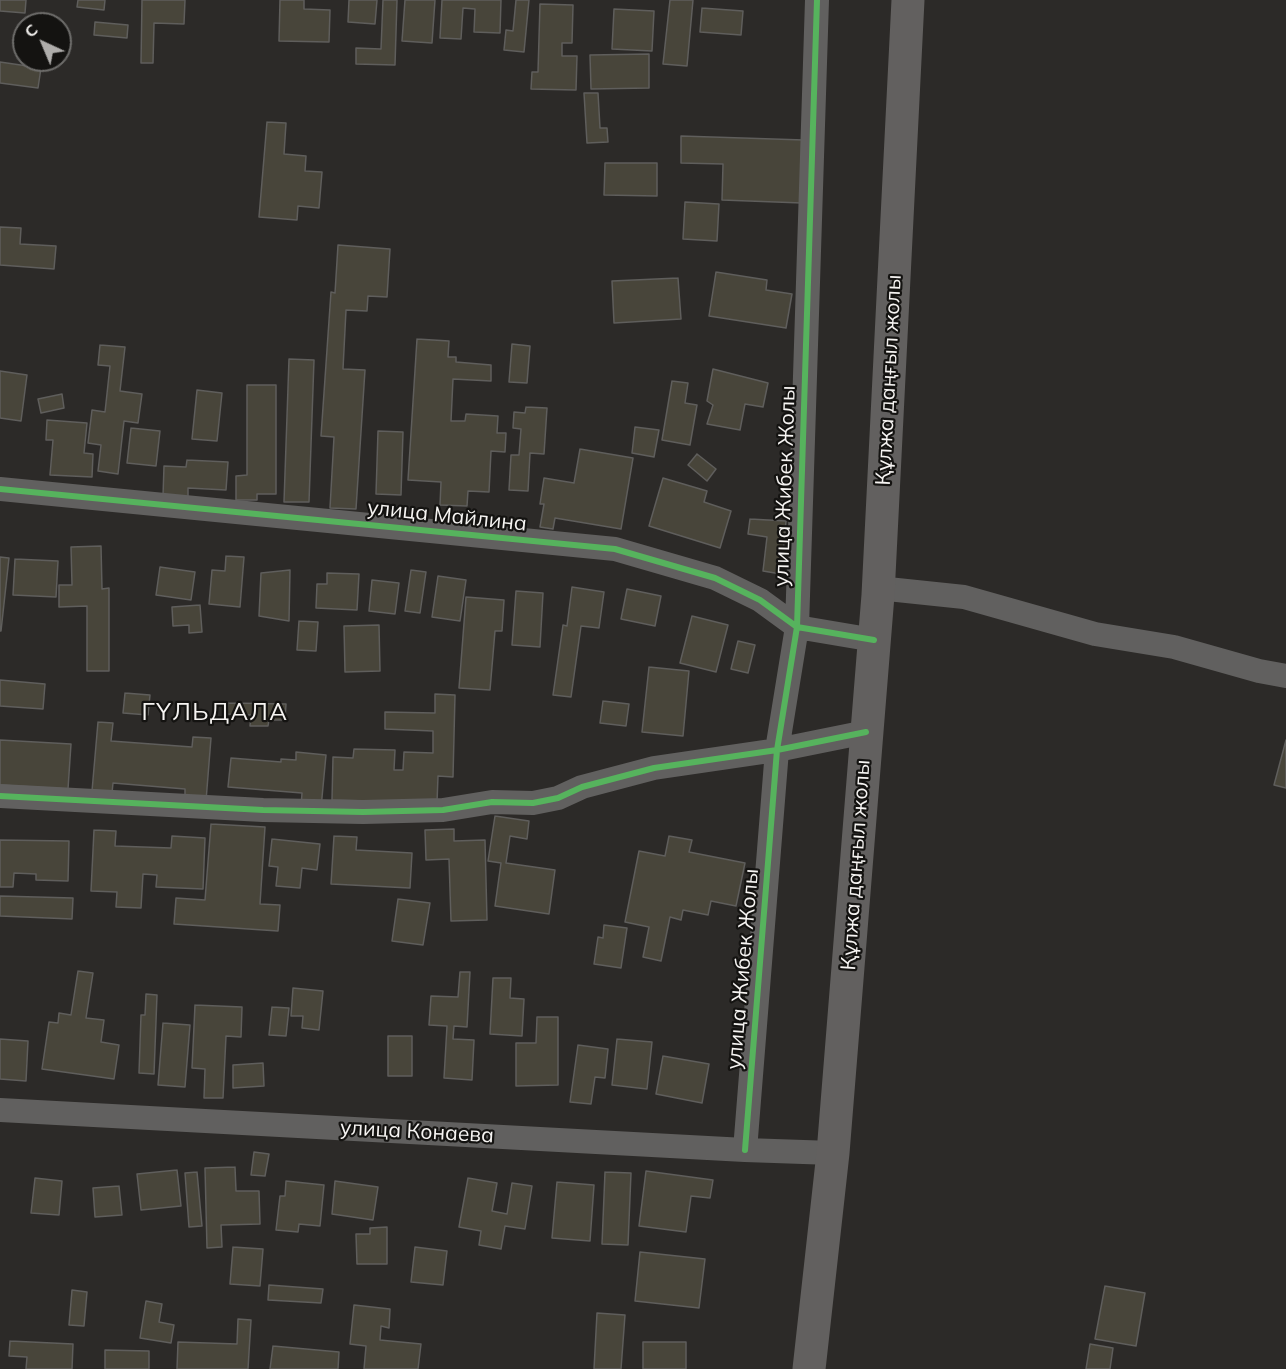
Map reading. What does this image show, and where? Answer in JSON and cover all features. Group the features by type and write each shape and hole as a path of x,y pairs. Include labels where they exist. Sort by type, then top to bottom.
{"main road":[{"name":"Құлжа даңғыл жолы","path":"808,1369 833,1153 878,588 908,0"}],"street":[{"name":"улица Жибек Жолы","path":"745,1150 777,750 796,627 817,0"},
{"name":"улица Майлина","path":"0,489 615,549 715,578 759,600 796,627 874,640"},
{"path":"878,588 964,597 1095,634 1174,647 1259,671 1286,676"},
{"path":"0,796 263,810 363,812 443,810 492,802 533,803 558,798 582,787 654,768 777,750 866,732"},
{"name":"улица Конаева","path":"0,1110 833,1153"}],"building":[{"path":"0,0 26,0 25,12 0,11"},
{"path":"78,0 105,0 104,10 77,7"},
{"path":"142,0 185,0 184,24 154,23 153,63 141,63"},
{"path":"280,0 304,0 304,9 330,10 329,42 279,41"},
{"path":"349,0 377,0 375,24 348,22"},
{"path":"383,0 397,0 395,65 356,64 356,48 381,49"},
{"path":"405,0 435,0 432,43 402,41"},
{"path":"442,0 501,0 500,33 474,32 475,9 463,8 461,39 440,38"},
{"path":"516,0 529,0 524,52 504,50 506,30 513,31"},
{"path":"670,0 693,0 687,66 663,64"},
{"path":"540,4 573,5 572,43 562,43 562,56 577,56 576,90 531,89 532,72 538,72"},
{"path":"702,8 743,11 741,35 700,32"},
{"path":"614,9 654,11 652,51 612,49"},
{"path":"95,22 128,25 127,38 94,35"},
{"path":"649,54 649,88 591,89 590,55"},
{"path":"0,62 12,64 12,72 40,72 38,88 0,83"},
{"path":"584,93 598,93 600,128 607,128 608,142 587,143"},
{"path":"267,122 286,123 284,154 306,156 305,171 322,172 319,208 298,206 297,220 259,217"},
{"path":"681,136 804,140 802,203 722,200 723,164 681,163"},
{"path":"605,163 657,163 657,196 604,195"},
{"path":"685,202 719,204 717,241 683,239"},
{"path":"0,227 21,228 20,244 56,246 54,269 0,265"},
{"path":"338,245 390,249 387,297 368,296 367,311 346,310 343,369 365,370 356,509 330,508 334,437 321,436 331,292 335,293"},
{"path":"716,272 767,280 766,290 792,294 786,328 709,316"},
{"path":"678,278 681,319 614,323 612,281"},
{"path":"417,339 449,341 448,357 456,357 456,362 491,365 491,381 453,379 451,421 465,421 466,414 498,416 497,433 506,433 505,452 491,451 489,492 468,491 467,506 440,505 441,482 408,480"},
{"path":"512,344 530,346 527,383 509,382"},
{"path":"100,345 125,347 120,391 142,394 138,423 124,421 118,474 98,471 101,445 88,443 92,410 105,412 110,366 98,365"},
{"path":"289,359 314,360 309,502 284,502"},
{"path":"713,369 768,383 763,407 745,404 740,430 707,424 713,405 707,401"},
{"path":"0,371 27,375 21,421 0,418"},
{"path":"672,381 688,383 685,403 697,405 690,445 662,440"},
{"path":"247,385 276,385 276,494 257,494 257,500 236,500 236,476 247,475"},
{"path":"197,390 222,393 217,441 192,439"},
{"path":"62,394 64,408 41,413 38,399"},
{"path":"526,407 547,408 544,454 530,453 528,491 509,490 511,455 519,455 521,429 513,428 514,412 525,413"},
{"path":"47,420 87,423 84,453 93,454 92,477 50,475 53,440 46,440"},
{"path":"635,427 659,430 654,457 632,453"},
{"path":"131,428 160,431 156,466 127,463"},
{"path":"378,431 403,432 401,495 376,494"},
{"path":"580,449 633,458 621,529 555,518 553,529 540,527 544,504 540,504 544,478 574,483"},
{"path":"697,454 716,469 707,481 688,465"},
{"path":"187,460 228,462 226,490 188,488 188,497 163,496 164,466 186,467"},
{"path":"663,478 707,491 704,502 731,511 720,548 649,526"},
{"path":"750,519 786,521 781,574 763,571 767,537 748,534"},
{"path":"101,546 102,589 109,588 109,671 87,671 87,606 59,607 59,585 72,585 71,547"},
{"path":"226,556 244,557 240,607 209,604 212,570 225,571"},
{"path":"0,557 9,558 1,631 0,631"},
{"path":"15,559 58,561 56,597 13,595"},
{"path":"160,567 195,572 191,600 156,595"},
{"path":"290,570 289,621 259,616 261,573"},
{"path":"411,570 426,572 420,613 405,611"},
{"path":"327,573 359,574 357,610 316,608 317,584 327,584"},
{"path":"438,576 466,580 460,621 432,617"},
{"path":"372,580 399,583 395,614 369,611"},
{"path":"572,587 604,592 599,628 581,626 571,697 553,695 563,625 567,626"},
{"path":"627,589 661,596 655,626 621,619"},
{"path":"516,591 543,593 540,647 512,645"},
{"path":"466,597 504,600 502,631 495,631 490,690 459,688"},
{"path":"200,605 202,632 189,633 189,625 173,626 172,607"},
{"path":"692,616 728,625 716,672 680,663"},
{"path":"299,621 318,622 316,651 297,650"},
{"path":"379,625 380,671 345,672 344,626"},
{"path":"738,641 755,645 748,673 731,669"},
{"path":"649,667 689,671 683,736 642,732"},
{"path":"0,680 45,684 43,709 0,706"},
{"path":"125,693 150,695 148,715 123,713"},
{"path":"435,694 455,695 453,777 438,776 437,803 332,800 333,757 353,758 354,749 395,750 394,770 403,770 404,752 433,753 433,731 385,729 385,712 435,713"},
{"path":"603,701 629,704 626,726 600,723"},
{"path":"228,703 286,704 285,720 269,720 268,726 250,726 251,715 227,714"},
{"path":"98,722 113,723 111,741 192,747 193,737 211,738 206,801 185,800 185,789 113,783 112,793 92,791"},
{"path":"0,740 71,744 68,789 0,785"},
{"path":"1286,740 1286,788 1274,785"},
{"path":"296,752 326,755 321,808 301,807 302,793 228,787 231,758 281,762 281,759 296,760"},
{"path":"495,816 529,821 527,839 510,836 506,863 555,870 549,914 495,906 501,863 488,861"},
{"path":"211,824 265,827 260,904 280,905 278,931 174,924 176,898 205,900"},
{"path":"454,829 454,841 485,840 487,920 451,921 449,859 426,860 425,830"},
{"path":"94,830 116,831 115,846 171,848 172,836 205,838 203,889 156,887 157,875 143,874 141,908 116,907 117,892 91,891"},
{"path":"334,836 357,837 356,850 412,853 410,888 331,884"},
{"path":"669,836 692,840 689,852 745,863 736,906 711,901 708,915 683,910 681,920 670,917 661,961 643,957 649,927 625,922 639,851 665,856"},
{"path":"272,839 320,844 317,870 302,868 300,888 276,886 278,867 269,866"},
{"path":"0,840 69,841 68,881 36,880 36,874 14,873 13,887 0,887"},
{"path":"0,896 73,898 72,919 0,916"},
{"path":"398,899 430,903 423,945 392,941"},
{"path":"604,925 627,928 621,968 594,964 598,937 603,938"},
{"path":"78,971 93,973 86,1018 104,1020 101,1042 119,1045 114,1079 42,1069 49,1022 58,1023 59,1013 71,1015"},
{"path":"460,972 470,972 467,1027 454,1026 453,1039 474,1040 472,1080 444,1078 447,1026 429,1025 431,996 458,997"},
{"path":"493,978 511,978 510,998 524,999 522,1036 490,1034"},
{"path":"293,988 323,991 319,1030 302,1028 303,1016 291,1016"},
{"path":"146,994 157,995 154,1074 139,1073 141,1015 145,1015"},
{"path":"195,1005 242,1007 241,1037 226,1036 223,1098 204,1098 205,1069 192,1068"},
{"path":"272,1007 289,1008 286,1036 269,1035"},
{"path":"537,1017 558,1017 558,1085 516,1086 516,1043 536,1043"},
{"path":"163,1023 190,1025 185,1087 158,1085"},
{"path":"388,1036 412,1036 412,1076 388,1076"},
{"path":"0,1039 28,1041 26,1081 0,1079"},
{"path":"617,1039 652,1042 647,1089 612,1085"},
{"path":"578,1045 608,1049 605,1078 595,1077 591,1104 570,1102"},
{"path":"663,1056 709,1064 702,1103 656,1094"},
{"path":"263,1063 264,1086 233,1088 233,1065"},
{"path":"254,1152 269,1154 265,1176 251,1175"},
{"path":"235,1167 236,1191 259,1191 260,1224 221,1225 222,1247 207,1248 205,1168"},
{"path":"177,1170 181,1206 141,1210 137,1174"},
{"path":"646,1171 713,1180 710,1198 691,1196 686,1232 639,1226"},
{"path":"197,1172 202,1226 189,1227 185,1173"},
{"path":"605,1172 631,1173 628,1245 602,1244"},
{"path":"35,1178 62,1181 59,1215 31,1213"},
{"path":"468,1178 497,1183 492,1211 507,1214 512,1183 532,1186 525,1229 505,1226 501,1249 479,1245 481,1231 459,1227"},
{"path":"286,1181 324,1185 320,1226 299,1224 298,1232 276,1230 280,1196 285,1196"},
{"path":"335,1181 378,1187 373,1220 332,1214"},
{"path":"557,1182 594,1185 590,1241 552,1238"},
{"path":"119,1186 122,1215 95,1217 93,1188"},
{"path":"387,1227 387,1264 357,1264 356,1234 370,1234 370,1228"},
{"path":"233,1247 263,1249 260,1286 230,1284"},
{"path":"415,1247 447,1251 443,1285 411,1282"},
{"path":"640,1252 705,1259 699,1308 635,1301"},
{"path":"269,1285 323,1289 321,1303 268,1300"},
{"path":"1105,1286 1145,1293 1136,1346 1095,1339"},
{"path":"72,1290 87,1292 84,1326 69,1325"},
{"path":"146,1301 162,1304 159,1322 174,1325 171,1343 140,1338"},
{"path":"354,1305 390,1309 389,1328 381,1326 380,1340 421,1344 418,1369 364,1369 366,1346 350,1344"},
{"path":"597,1313 625,1315 621,1369 594,1369"},
{"path":"238,1319 251,1320 248,1369 177,1369 178,1342 237,1344"},
{"path":"10,1341 73,1344 72,1369 26,1369 27,1357 9,1356"},
{"path":"643,1342 686,1342 686,1369 643,1369"},
{"path":"1090,1344 1113,1348 1110,1369 1086,1369"},
{"path":"273,1346 339,1352 338,1369 270,1369"},
{"path":"105,1350 149,1351 149,1369 105,1369"}],"cycle path":[{"path":"745,1150 777,750 797,627 817,0"},
{"path":"0,489 615,549 715,578 760,600 797,627 874,640"},
{"path":"0,796 263,810 363,812 443,810 492,802 533,803 558,798 582,787 654,768 777,750 866,732"}],"district":[{"name":"ГҮЛЬДАЛА","path":"215,713"}]}
